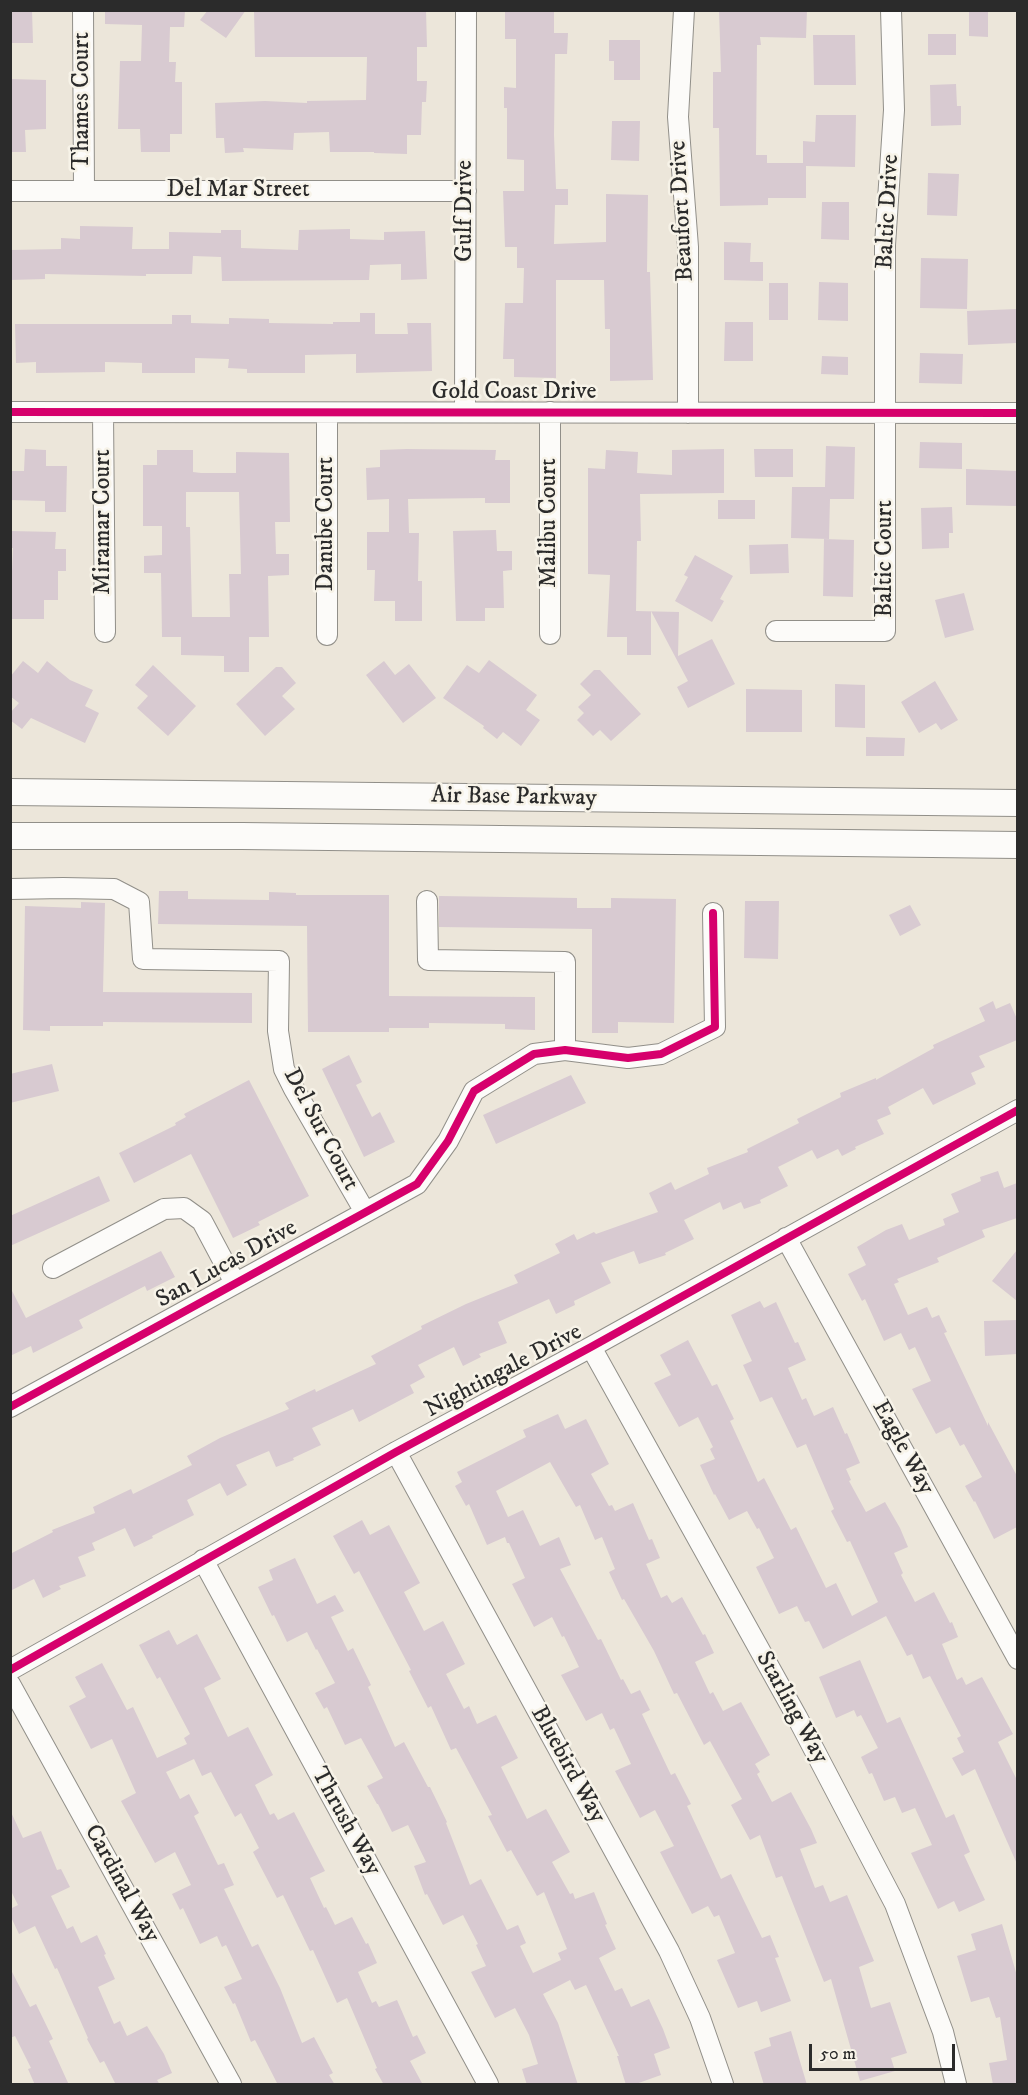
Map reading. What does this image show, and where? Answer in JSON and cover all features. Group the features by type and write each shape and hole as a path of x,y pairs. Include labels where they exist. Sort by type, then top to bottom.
{"main road":[{"name":"Air Base Parkway","path":"10,792 1017,803"},
{"name":"Air Base Parkway","path":"10,836 242,836 1017,845"}],"street":[{"name":"Thames Court","path":"83,10 84,191"},
{"name":"Gulf Drive","path":"465,412 466,10"},
{"name":"Beaufort Drive","path":"684,10 678,117 688,247 688,413"},
{"name":"Baltic Drive","path":"886,413 885,245 894,110 891,10"},
{"name":"Del Mar Street","path":"10,191 466,191"},
{"name":"Gold Coast Drive","path":"10,412 1017,413"},
{"name":"Malibu Court","path":"550,412 550,634"},
{"name":"Miramar Court","path":"103,413 105,632"},
{"name":"Danube Court","path":"327,413 327,634"},
{"name":"Baltic Court","path":"776,631 885,631 886,413"},
{"name":"Del Sur Court","path":"10,889 114,890 140,902 142,959 279,960 278,1030 284,1068 365,1212"},
{"path":"427,900 428,960 565,962 565,1050"},
{"name":"San Lucas Drive","path":"10,1407 417,1184 448,1141 474,1090 534,1054 565,1050 628,1058 661,1054 715,1027 714,912"},
{"name":"Nightingale Drive","path":"10,1670 396,1452 591,1347 1017,1110"},
{"path":"53,1268 164,1209 184,1208 202,1221 235,1283"},
{"name":"Eagle Way","path":"786,1238 1017,1659"},
{"name":"Starling Way","path":"591,1347 797,1716 895,1904 943,2032 956,2085"},
{"name":"Bluebird Way","path":"396,1452 669,1951 700,2018 723,2085"},
{"name":"Thrush Way","path":"203,1560 488,2085"},
{"name":"Cardinal Way","path":"10,1684 231,2085"}],"building":[{"path":"10,10 32,10 33,43 10,43"},
{"path":"105,10 185,10 184,27 170,27 169,62 176,62 175,82 182,82 182,134 170,134 170,152 141,152 140,129 118,129 120,61 141,61 142,25 105,24"},
{"path":"208,10 246,10 226,38 200,20"},
{"path":"254,10 426,10 427,47 417,47 417,81 427,81 426,102 422,102 421,135 407,135 407,154 330,152 329,132 294,133 293,150 243,148 244,152 225,153 224,138 216,138 215,103 265,101 307,103 307,101 366,100 367,57 255,57"},
{"path":"719,10 807,10 806,38 760,37 761,45 757,45 756,155 767,155 767,163 803,163 803,141 815,142 816,115 856,115 855,167 806,166 806,198 768,198 768,205 720,206 719,128 713,128 713,72 721,72"},
{"path":"969,10 988,10 988,37 969,36"},
{"path":"505,11 554,12 554,33 568,33 567,54 555,54 556,189 568,189 568,205 555,205 554,244 606,242 606,194 648,195 647,272 650,272 653,380 610,381 610,329 605,329 604,280 556,280 556,378 514,377 514,359 503,359 505,303 523,303 524,268 517,268 517,247 505,247 503,191 524,191 524,160 507,159 507,108 504,108 504,87 516,88 516,39 505,39"},
{"path":"928,34 956,34 956,55 928,55"},
{"path":"813,35 855,35 856,85 814,85"},
{"path":"609,40 640,40 640,80 614,80 614,61 609,61"},
{"path":"10,79 46,80 46,129 25,130 26,152 10,152"},
{"path":"956,84 957,106 961,106 961,125 931,126 930,85"},
{"path":"612,121 640,121 639,161 611,160"},
{"path":"928,173 959,174 957,216 927,215"},
{"path":"822,202 849,202 849,240 821,239"},
{"path":"80,226 133,227 132,249 169,249 169,232 221,233 221,230 241,230 241,248 298,250 299,230 350,229 350,239 384,240 384,232 425,231 427,279 401,280 401,264 370,265 369,280 222,281 221,257 193,256 192,274 146,274 146,276 45,274 45,279 10,280 10,250 61,249 61,238 80,239"},
{"path":"724,242 751,243 750,262 763,262 763,281 724,280"},
{"path":"921,258 968,259 967,309 920,308"},
{"path":"819,282 848,283 848,321 818,320"},
{"path":"769,283 788,283 788,320 769,320"},
{"path":"1017,309 1017,343 968,345 967,311"},
{"path":"360,313 375,313 375,334 408,334 407,323 431,323 432,371 356,373 356,354 305,355 305,373 247,373 247,369 228,368 229,359 195,358 195,373 142,373 142,363 105,362 105,372 36,373 36,362 16,363 15,324 172,324 172,315 191,315 191,323 229,324 229,318 269,319 269,323 333,324 333,322 360,322"},
{"path":"725,322 753,322 753,361 724,361"},
{"path":"920,353 963,354 962,384 919,383"},
{"path":"822,356 848,357 848,375 821,374"},
{"path":"920,442 962,443 962,469 919,468"},
{"path":"826,446 855,447 854,499 830,499 829,539 791,538 792,487 825,487"},
{"path":"25,449 46,450 46,466 67,466 66,512 45,512 45,501 10,500 10,471 24,471"},
{"path":"724,449 724,493 640,494 641,541 637,541 636,611 651,611 651,655 627,655 627,637 607,637 610,575 588,574 588,468 605,469 606,450 638,452 637,473 672,475 672,450"},
{"path":"754,449 793,449 793,477 755,477"},
{"path":"157,450 193,450 193,472 236,473 236,452 289,453 290,522 275,522 276,554 289,554 289,575 268,576 269,637 249,637 249,672 224,672 224,656 181,655 181,637 162,637 161,573 144,573 144,556 162,555 162,526 143,526 143,465 157,465","holes":["186,492 239,492 241,574 229,574 230,617 192,617 190,527 186,527"]},
{"path":"380,450 496,450 495,460 510,460 510,503 485,503 485,498 408,499 409,533 419,533 418,581 422,581 422,621 395,621 395,601 374,601 375,570 367,570 367,532 389,532 389,499 367,500 366,468 380,467"},
{"path":"966,469 1017,471 1017,506 966,505"},
{"path":"718,500 755,500 755,519 718,519"},
{"path":"952,507 953,533 949,533 949,548 922,549 921,508"},
{"path":"496,530 497,551 512,551 512,570 503,571 504,608 485,608 485,621 456,621 453,531"},
{"path":"10,531 56,532 55,549 66,549 66,571 58,571 58,600 44,600 44,619 10,619 13,548 10,548"},
{"path":"824,539 854,540 853,597 823,596"},
{"path":"788,544 789,573 750,574 749,545"},
{"path":"695,555 733,576 720,599 724,601 712,622 675,601 688,577 684,575"},
{"path":"964,593 974,630 945,638 935,600"},
{"path":"651,611 679,612 678,656 712,639 735,684 688,708 677,687 688,681"},
{"path":"489,660 537,695 526,710 540,720 521,746 503,732 497,739 483,728 484,726 443,698 467,665 479,673"},
{"path":"23,661 38,673 47,661 70,680 93,690 85,706 99,713 85,743 31,718 22,729 10,720 10,713 19,703 10,696 10,677"},
{"path":"384,661 395,675 409,664 436,698 403,723 366,675"},
{"path":"153,665 196,706 168,736 137,708 148,696 135,685"},
{"path":"276,667 282,667 296,683 282,696 295,709 265,736 236,704"},
{"path":"594,670 600,670 641,714 611,741 600,730 593,736 577,720 584,713 578,707 591,695 580,684"},
{"path":"935,681 958,720 941,730 936,723 919,733 901,702"},
{"path":"835,684 865,685 865,728 835,727"},
{"path":"746,689 802,690 802,732 746,732"},
{"path":"866,737 905,738 904,756 866,756"},
{"path":"159,891 188,891 188,899 269,900 269,892 296,893 296,895 389,895 389,996 535,997 535,1030 505,1029 505,1024 429,1023 429,1028 389,1028 389,1032 308,1032 307,926 158,924"},
{"path":"439,896 577,898 577,908 611,908 611,898 676,899 674,1023 618,1022 618,1033 592,1033 592,929 439,927"},
{"path":"745,901 779,901 778,959 744,958"},
{"path":"81,902 105,903 103,992 252,993 252,1023 103,1022 103,1026 50,1026 50,1031 23,1030 25,906 81,908"},
{"path":"910,905 921,925 900,936 889,915"},
{"path":"993,1001 996,1009 1010,1003 1017,1019 1017,1040 979,1056 985,1067 971,1073 976,1084 933,1105 923,1088 888,1107 891,1114 877,1120 884,1134 855,1147 856,1149 842,1156 838,1149 817,1159 812,1150 778,1167 788,1186 760,1200 761,1203 744,1209 741,1202 723,1210 720,1202 684,1220 694,1239 665,1253 666,1255 639,1264 634,1251 601,1263 611,1283 574,1301 575,1305 556,1314 549,1299 498,1322 507,1343 479,1354 481,1357 463,1366 454,1347 418,1365 425,1377 410,1385 414,1393 359,1422 353,1409 312,1428 321,1445 293,1458 294,1460 276,1467 269,1451 236,1465 247,1485 227,1496 220,1483 187,1500 194,1515 152,1536 153,1538 134,1547 125,1528 92,1543 95,1550 78,1557 86,1576 59,1586 61,1589 43,1598 34,1579 10,1591 10,1554 53,1532 52,1530 95,1513 93,1507 131,1489 133,1494 192,1465 187,1456 220,1438 289,1409 285,1403 315,1389 316,1392 376,1364 371,1356 422,1329 421,1326 466,1304 518,1283 514,1275 560,1253 555,1244 574,1234 577,1240 594,1232 596,1234 658,1212 649,1193 671,1182 675,1190 709,1174 707,1168 748,1152 747,1149 799,1123 797,1119 841,1097 840,1093 876,1078 876,1080 934,1048 933,1045 985,1021 979,1008"},
{"path":"349,1055 362,1082 356,1085 372,1117 380,1112 395,1142 364,1157 322,1069"},
{"path":"52,1064 59,1091 10,1103 10,1074"},
{"path":"571,1075 586,1103 496,1144 483,1115"},
{"path":"249,1080 309,1196 258,1222 260,1225 233,1238 191,1154 134,1183 119,1153 176,1125 175,1123 186,1117 184,1114"},
{"path":"998,1171 1004,1188 1017,1183 1017,1218 982,1230 985,1237 937,1258 939,1262 897,1279 899,1282 894,1284 908,1315 927,1307 932,1318 939,1315 947,1332 944,1333 988,1426 988,1422 1017,1476 1017,1527 994,1539 965,1486 982,1477 964,1444 960,1446 950,1427 936,1434 912,1389 931,1381 915,1347 909,1350 901,1333 884,1341 865,1299 862,1301 848,1274 866,1265 857,1247 886,1230 902,1224 909,1240 945,1225 943,1219 959,1212 951,1194 981,1181 980,1177"},
{"path":"99,1176 110,1201 10,1246 10,1216"},
{"path":"1017,1250 1017,1301 992,1281"},
{"path":"161,1251 175,1277 147,1291 145,1286 79,1320 83,1328 33,1353 31,1346 10,1356 10,1287 26,1318"},
{"path":"760,1301 764,1308 776,1302 795,1343 798,1342 806,1360 788,1368 802,1400 806,1398 814,1416 833,1407 845,1434 847,1433 860,1463 846,1469 851,1480 849,1481 866,1512 885,1502 900,1528 908,1547 894,1553 903,1573 901,1575 915,1602 934,1592 950,1623 952,1622 958,1637 942,1644 957,1680 962,1677 966,1685 982,1677 1013,1734 998,1742 1017,1780 1017,1864 975,1769 962,1776 952,1758 964,1752 957,1738 961,1736 930,1676 923,1679 912,1654 907,1656 886,1616 823,1649 809,1621 805,1622 797,1606 779,1614 756,1567 774,1558 759,1528 757,1529 747,1511 729,1520 700,1465 715,1459 710,1449 713,1447 698,1417 679,1427 654,1383 671,1375 660,1355 688,1340 712,1386 717,1384 734,1419 730,1421 758,1482 764,1478 791,1530 796,1527 826,1588 836,1583 852,1616 878,1602 850,1541 847,1542 831,1511 834,1509 806,1444 797,1448 772,1397 760,1402 743,1365 752,1361 731,1315"},
{"path":"1017,1320 1017,1354 985,1356 984,1321"},
{"path":"558,1414 565,1429 586,1419 609,1464 591,1474 609,1506 612,1505 615,1511 633,1503 649,1540 652,1539 660,1558 646,1564 661,1598 667,1595 672,1603 682,1597 714,1653 695,1662 710,1694 713,1692 723,1711 741,1702 770,1755 755,1764 760,1772 757,1774 772,1802 791,1792 817,1843 800,1849 815,1888 823,1885 830,1902 847,1895 874,1961 859,1967 871,2008 890,2002 907,2053 891,2058 895,2071 860,2081 831,1979 824,1982 782,1876 776,1878 760,1835 750,1840 731,1805 742,1799 710,1741 704,1745 677,1693 674,1694 654,1651 624,1599 622,1600 609,1572 615,1569 602,1537 595,1540 580,1505 576,1507 550,1462 496,1491 508,1517 523,1510 540,1546 559,1537 571,1565 560,1569 598,1640 601,1639 621,1680 623,1679 631,1694 640,1690 650,1710 642,1714 671,1775 675,1773 691,1804 687,1806 721,1879 731,1874 762,1938 770,1935 779,1957 775,1958 791,2001 761,2012 757,2001 738,2008 717,1960 735,1953 719,1915 714,1917 708,1906 692,1914 660,1852 674,1846 655,1810 640,1818 615,1771 631,1764 614,1728 610,1730 602,1713 586,1721 561,1675 579,1667 564,1636 562,1637 552,1617 534,1627 512,1584 525,1578 509,1543 505,1537 487,1545 469,1504 466,1506 455,1486 462,1482 457,1472 526,1437 523,1430"},
{"path":"362,1520 370,1535 389,1525 420,1583 404,1592 424,1631 443,1621 465,1664 446,1674 464,1709 469,1706 477,1724 496,1715 518,1758 501,1767 527,1819 546,1809 570,1852 552,1862 570,1894 573,1893 575,1899 594,1892 616,1949 599,1958 615,1991 622,1988 631,2007 649,1999 670,2048 654,2054 661,2075 633,2085 626,2085 617,2056 619,2056 586,1985 575,1990 570,1980 543,1994 558,2023 578,2085 527,2085 522,2069 538,2064 529,2035 515,2008 495,2018 471,1972 486,1966 463,1915 443,1925 427,1894 425,1895 414,1866 426,1862 408,1825 392,1832 367,1786 383,1778 361,1738 345,1745 327,1707 324,1709 315,1693 335,1683 317,1649 307,1632 287,1642 274,1615 272,1616 258,1587 273,1580 269,1570 295,1558 317,1604 335,1595 344,1611 331,1617 348,1651 353,1648 371,1685 368,1687 395,1747 404,1742 430,1787 447,1822 470,1885 481,1879 507,1930 518,1925 526,1943 520,1946 533,1973 561,1960 558,1953 567,1949 544,1892 537,1896 511,1850 507,1852 488,1816 492,1815 456,1748 451,1750 431,1706 428,1708 409,1671 411,1670 359,1571 354,1574 333,1536"},
{"path":"169,1630 177,1645 197,1634 221,1679 204,1688 228,1737 248,1727 273,1775 255,1785 270,1815 274,1813 278,1820 294,1812 325,1871 310,1878 335,1925 352,1917 366,1944 368,1943 377,1963 358,1972 372,2003 376,2001 379,2007 397,2000 413,2037 417,2035 426,2053 410,2061 423,2085 384,2085 375,2069 377,2068 347,1998 337,2003 313,1950 310,1951 283,1895 277,1898 253,1852 259,1848 241,1813 235,1817 211,1772 202,1776 194,1759 166,1772 180,1799 189,1794 199,1813 194,1816 218,1865 224,1863 234,1885 224,1889 252,1947 258,1944 280,1988 302,2043 314,2037 333,2073 329,2075 335,2085 278,2085 255,2040 251,2042 235,2003 233,2004 224,1987 242,1979 226,1945 222,1947 217,1936 200,1944 183,1908 180,1910 172,1894 191,1885 175,1852 155,1863 121,1801 136,1793 112,1739 91,1749 69,1706 86,1697 75,1677 102,1663 127,1710 133,1707 157,1758 187,1744 184,1738 190,1734 160,1677 157,1679 139,1645"},
{"path":"860,1660 887,1723 900,1717 946,1818 954,1814 970,1852 964,1855 985,1900 959,1912 954,1901 938,1909 911,1853 932,1845 915,1808 902,1813 895,1797 884,1801 872,1773 869,1774 861,1757 878,1748 861,1715 857,1717 854,1710 836,1718 819,1677"},
{"path":"10,1810 23,1838 41,1831 57,1870 61,1869 70,1887 51,1896 67,1929 73,1926 81,1943 97,1935 115,1979 98,1987 114,2024 120,2021 127,2036 147,2026 164,2054 172,2073 157,2080 160,2085 116,2085 104,2061 100,2063 87,2039 57,1968 55,1969 35,1926 19,1934 10,1915 10,1909 18,1905 10,1889"},
{"path":"1002,1924 1017,1976 1017,2085 993,2085 989,2063 1007,2060 1000,2017 996,2018 989,1997 971,2002 957,1956 976,1950 971,1934"},
{"path":"10,1968 30,2007 36,2004 53,2039 49,2041 69,2085 35,2085 28,2069 31,2068 15,2036 10,2038"},
{"path":"791,2031 807,2085 764,2085 754,2052 771,2046 769,2038"}],"cycle path":[{"path":"10,412 1018,413"},
{"path":"10,1407 417,1184 448,1141 474,1091 534,1054 565,1050 628,1058 661,1054 715,1027 713,913"},
{"path":"10,1670 396,1452 591,1347 1018,1110"}]}
